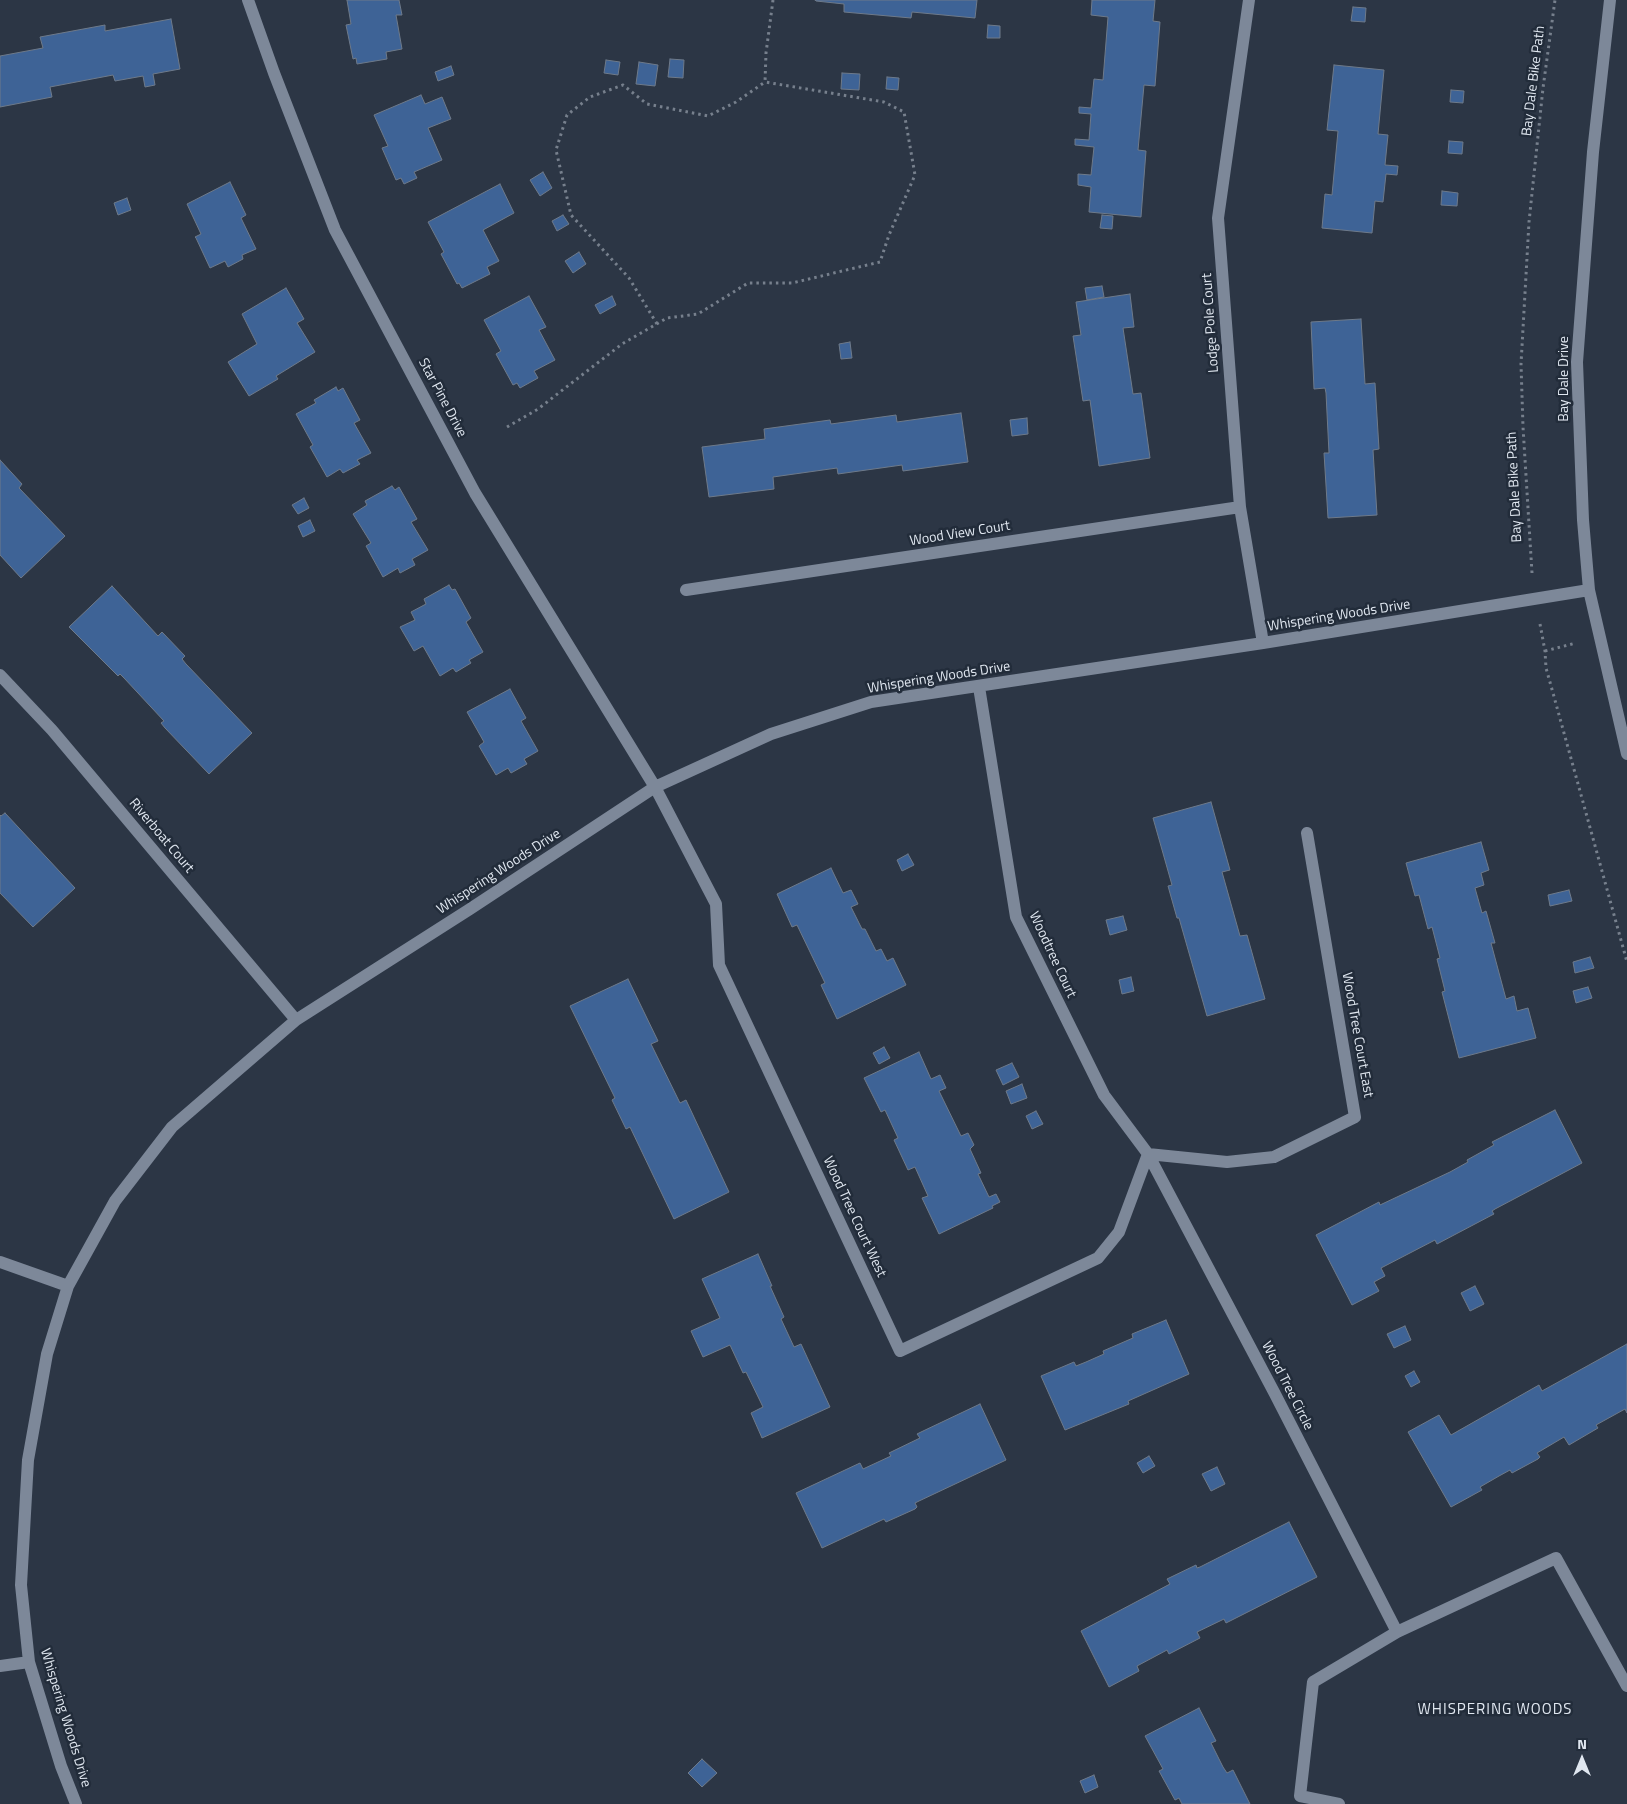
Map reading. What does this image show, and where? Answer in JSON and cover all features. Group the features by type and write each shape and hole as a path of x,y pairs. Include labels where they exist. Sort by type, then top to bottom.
{"street":[{"name":"Star Pine Drive","path":"248,0 274,73 335,230 475,493 655,787"},
{"name":"Lodge Pole Court","path":"1249,0 1218,218 1240,507 1263,643"},
{"name":"Bay Dale Drive","path":"1610,0 1593,152 1577,362 1583,520 1589,590 1627,754"},
{"name":"Wood View Court","path":"686,590 1240,507"},
{"name":"Whispering Woods Drive","path":"76,1804 61,1766 29,1662 21,1585 28,1460 47,1354 68,1286 115,1201 172,1127 296,1020 470,909 655,787 770,734 871,702 979,688 1589,590"},
{"name":"Riverboat Court","path":"0,675 52,730 296,1020"},
{"name":"Woodtree Court","path":"979,688 1016,917 1104,1095 1148,1154"},
{"name":"Wood Tree Court West","path":"655,787 716,904 720,965 900,1351 1098,1258 1119,1232 1148,1154"},
{"name":"Wood Tree Court East","path":"1148,1154 1227,1162 1274,1157 1355,1117 1307,833"},
{"name":"Wood Tree Circle","path":"1148,1154 1275,1394 1397,1632"},
{"path":"0,1262 68,1286"},
{"path":"1339,1804 1300,1796 1313,1682 1397,1632 1556,1558 1627,1686"},
{"path":"0,1666 29,1662"}],"path":[{"path":"764,82 772,0"},
{"name":"Bay Dale Bike Path","path":"1555,0 1543,88 1529,222 1521,364 1530,559 1546,668 1627,962"},
{"path":"507,427 538,409 622,344 668,318 698,314 748,282 792,283 880,262 888,235 914,175 904,112 884,102 764,82 736,102 708,116 646,104 623,86 590,97 567,115 556,150 571,215 629,278 657,324"}],"building":[{"path":"347,0 399,0 402,15 396,15 402,49 386,52 387,59 357,64 356,58 353,59 346,25 351,24"},
{"path":"815,0 977,0 975,18 912,12 911,18 844,12 844,4"},
{"path":"1092,0 1155,0 1153,21 1160,22 1155,86 1144,85 1138,150 1146,151 1141,217 1089,212 1091,187 1078,185 1078,174 1091,175 1094,147 1075,145 1075,139 1089,140 1091,114 1079,113 1079,107 1091,108 1094,79 1103,80 1108,17 1091,15"},
{"path":"1353,7 1366,8 1365,22 1351,21"},
{"path":"171,19 180,69 153,74 155,85 145,87 143,76 115,81 113,75 50,87 52,97 0,107 0,56 43,48 40,37 105,25 105,31"},
{"path":"988,25 1000,26 1000,38 987,38"},
{"path":"670,59 684,60 683,78 668,77"},
{"path":"606,60 620,62 618,75 604,73"},
{"path":"639,62 658,65 655,86 636,84"},
{"path":"1334,65 1384,70 1378,134 1388,135 1385,165 1398,166 1397,175 1386,174 1383,202 1375,201 1372,233 1322,228 1325,194 1332,195 1338,131 1327,130"},
{"path":"451,66 454,75 438,81 435,72"},
{"path":"842,73 860,74 859,90 841,89"},
{"path":"887,77 899,78 898,90 886,89"},
{"path":"1451,90 1464,91 1463,103 1450,102"},
{"path":"421,95 425,104 442,97 451,119 428,128 442,160 414,172 417,178 404,184 401,178 396,180 382,148 388,146 374,115"},
{"path":"1449,141 1463,142 1462,154 1448,153"},
{"path":"543,172 552,188 540,196 530,180"},
{"path":"230,182 246,215 241,218 256,249 242,255 243,259 228,267 225,261 210,268 195,237 201,234 187,204"},
{"path":"500,184 514,213 483,230 499,261 487,267 490,274 462,288 459,283 457,284 441,254 444,252 428,222"},
{"path":"1442,191 1458,193 1457,206 1441,205"},
{"path":"127,198 131,210 118,215 114,203"},
{"path":"563,215 569,224 557,231 552,221"},
{"path":"1102,215 1113,216 1112,229 1100,228"},
{"path":"579,252 586,264 573,273 565,261"},
{"path":"1102,286 1104,297 1087,300 1085,288"},
{"path":"286,288 304,319 297,323 315,352 276,376 278,379 249,396 228,362 257,344 242,314"},
{"path":"1130,294 1134,327 1123,328 1133,394 1141,393 1150,458 1099,466 1090,400 1083,401 1073,336 1081,335 1076,302"},
{"path":"529,296 546,327 539,330 555,360 534,371 538,378 520,388 517,383 513,385 496,354 501,351 484,320"},
{"path":"612,296 616,305 600,314 595,305"},
{"path":"1361,319 1365,384 1375,383 1379,449 1373,450 1377,515 1328,518 1324,453 1329,453 1326,393 1325,388 1314,389 1311,322"},
{"path":"850,342 852,358 841,359 839,344"},
{"path":"336,387 338,391 343,388 360,420 354,423 371,453 357,460 360,464 343,473 340,469 327,477 310,447 313,445 296,414 316,403 314,400"},
{"path":"961,413 968,462 903,471 902,465 838,474 837,468 773,477 774,489 709,497 702,447 765,439 764,429 830,420 831,424 896,415 897,422"},
{"path":"1027,418 1028,434 1012,436 1010,420"},
{"path":"0,460 22,484 19,488 65,536 21,578 0,555"},
{"path":"392,486 395,490 399,487 417,519 411,522 428,550 412,559 415,565 400,573 398,568 383,577 366,546 371,543 353,514 367,505 365,501"},
{"path":"304,498 309,508 298,514 292,505"},
{"path":"310,520 315,531 303,537 298,526"},
{"path":"449,585 452,590 455,589 471,618 466,622 483,652 469,660 471,663 456,672 453,668 440,676 423,646 414,651 400,627 415,620 411,612 426,604 424,599"},
{"path":"112,586 158,636 162,632 185,656 182,659 186,664 252,733 209,774 165,728 161,723 164,721 124,678 120,674 118,676 69,627"},
{"path":"510,689 526,718 521,721 538,751 524,759 527,764 511,773 508,768 496,775 479,746 484,742 467,712"},
{"path":"1211,802 1230,870 1222,872 1240,936 1247,935 1265,999 1207,1016 1168,886 1172,885 1153,818"},
{"path":"5,813 75,888 33,927 0,893 0,815"},
{"path":"1481,842 1489,870 1481,873 1484,885 1475,888 1482,913 1486,911 1495,943 1491,943 1506,999 1514,996 1517,1011 1528,1008 1536,1038 1459,1058 1442,992 1445,991 1437,959 1440,958 1432,927 1428,929 1419,895 1415,896 1406,863"},
{"path":"908,854 914,865 902,871 897,860"},
{"path":"831,868 843,893 851,890 858,904 851,907 876,951 881,949 887,961 893,958 906,985 837,1019 821,985 825,983 797,925 792,927 777,894"},
{"path":"1569,890 1572,901 1550,906 1548,895"},
{"path":"1123,916 1127,930 1110,935 1106,920"},
{"path":"1590,957 1594,968 1575,973 1573,962"},
{"path":"1131,977 1134,991 1122,994 1119,980"},
{"path":"628,979 658,1041 651,1044 680,1103 686,1100 729,1192 674,1219 630,1127 626,1129 612,1100 615,1098 570,1006"},
{"path":"1588,987 1592,998 1576,1003 1573,991"},
{"path":"884,1047 890,1058 879,1064 873,1053"},
{"path":"919,1052 931,1079 940,1075 946,1088 939,1091 961,1136 968,1133 974,1145 970,1149 981,1173 978,1174 989,1197 996,1194 1000,1202 992,1206 993,1208 939,1234 922,1198 928,1196 915,1167 908,1170 894,1140 898,1138 885,1110 881,1112 864,1078"},
{"path":"1012,1063 1019,1077 1003,1085 996,1070"},
{"path":"1022,1084 1027,1098 1011,1104 1006,1091"},
{"path":"1555,1110 1582,1163 1495,1209 1492,1211 1494,1214 1437,1244 1435,1240 1381,1268 1385,1276 1374,1282 1379,1291 1352,1305 1316,1235 1379,1202 1380,1205 1450,1172 1494,1145 1492,1142"},
{"path":"1036,1111 1043,1124 1032,1129 1026,1116"},
{"path":"758,1254 784,1317 781,1319 794,1347 801,1344 830,1407 762,1438 751,1413 763,1407 746,1372 743,1373 730,1345 703,1357 691,1331 720,1318 702,1279"},
{"path":"1475,1286 1484,1304 1470,1311 1461,1293"},
{"path":"1166,1320 1189,1374 1128,1401 1129,1404 1065,1430 1041,1376 1074,1362 1076,1366 1104,1354 1103,1351 1133,1338 1132,1334"},
{"path":"1405,1326 1411,1340 1394,1348 1387,1334"},
{"path":"1627,1344 1627,1413 1625,1409 1596,1425 1598,1428 1569,1445 1564,1437 1537,1453 1540,1457 1538,1459 1512,1473 1510,1470 1499,1476 1480,1487 1482,1490 1451,1507 1408,1432 1439,1415 1451,1435 1539,1385 1542,1391"},
{"path":"1414,1371 1420,1382 1411,1387 1405,1376"},
{"path":"980,1404 1006,1460 915,1503 917,1507 915,1509 886,1522 884,1519 822,1548 796,1493 860,1463 863,1469 891,1456 889,1453 920,1438 917,1434"},
{"path":"1149,1456 1155,1466 1143,1473 1137,1463"},
{"path":"1217,1467 1225,1484 1211,1491 1202,1474"},
{"path":"1289,1522 1317,1577 1226,1623 1224,1619 1197,1632 1200,1638 1169,1654 1167,1650 1137,1666 1139,1671 1109,1687 1081,1631 1170,1584 1167,1579 1196,1565 1197,1568 1200,1567"},
{"path":"1199,1708 1216,1741 1211,1743 1223,1767 1227,1773 1233,1770 1250,1804 1182,1804 1179,1798 1175,1800 1159,1771 1163,1769 1145,1736"},
{"path":"702,1759 717,1773 702,1787 688,1773"},
{"path":"1094,1775 1098,1787 1085,1793 1080,1781"}],"district":[{"name":"WHISPERING WOODS","path":"1495,1710"}]}
